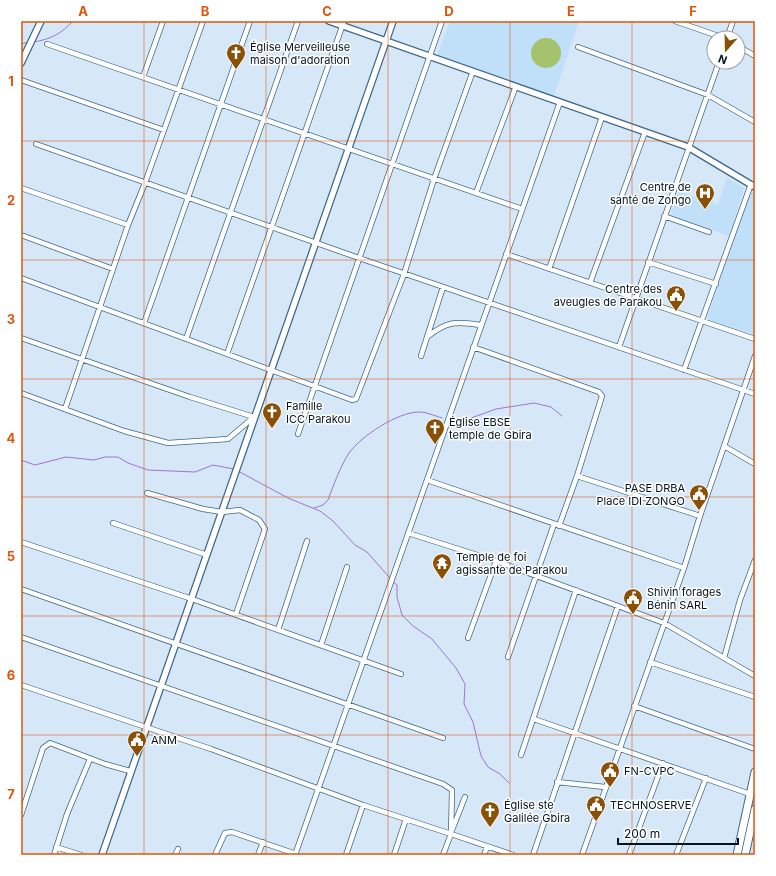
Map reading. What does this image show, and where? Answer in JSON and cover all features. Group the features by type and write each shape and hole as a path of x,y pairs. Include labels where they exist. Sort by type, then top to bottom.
{"main road":[{"path":"737,855 755,772"},
{"path":"745,855 755,809"}],"street":[{"path":"21,63 41,21"},
{"path":"143,77 162,21"},
{"path":"65,409 128,225 145,183 203,21"},
{"path":"144,323 250,21"},
{"path":"186,339 298,21"},
{"path":"329,21 344,23 386,41 688,147 753,185 684,370"},
{"path":"102,855 145,727 192,599 254,417 393,21"},
{"path":"298,434 442,21"},
{"path":"675,21 706,32"},
{"path":"227,354 273,229 344,23"},
{"path":"47,44 522,209"},
{"path":"578,47 708,95 755,122"},
{"path":"746,51 755,56"},
{"path":"618,347 716,70"},
{"path":"21,278 271,369 314,387 352,400 356,399 404,274 434,179 473,72"},
{"path":"21,80 164,130"},
{"path":"476,193 516,86"},
{"path":"215,855 225,833 232,832 295,854 320,788 389,587 560,102"},
{"path":"549,269 602,117"},
{"path":"590,283 645,132"},
{"path":"36,144 273,229 316,242 404,274 755,394"},
{"path":"21,188 128,225"},
{"path":"664,216 709,232"},
{"path":"21,235 113,269"},
{"path":"506,254 755,339"},
{"path":"648,262 716,284"},
{"path":"421,356 443,287"},
{"path":"427,337 440,326 462,322 481,325"},
{"path":"21,338 190,397 254,417"},
{"path":"473,347 599,392 602,396 577,476 537,576 508,657"},
{"path":"582,855 604,787 684,568 700,516 755,356"},
{"path":"21,393 124,431 168,443 228,438 254,417"},
{"path":"724,446 755,464"},
{"path":"577,476 700,516"},
{"path":"427,480 684,568"},
{"path":"147,493 203,509 222,512 240,510 259,520 265,529 236,614"},
{"path":"113,523 207,555"},
{"path":"408,533 496,561 664,623 755,676"},
{"path":"278,630 307,541"},
{"path":"21,542 236,614 401,674"},
{"path":"724,658 740,600 755,560"},
{"path":"468,638 496,561"},
{"path":"321,645 347,567"},
{"path":"21,589 442,738"},
{"path":"521,755 534,720 576,590"},
{"path":"533,855 618,606"},
{"path":"21,636 443,784 452,790 451,834"},
{"path":"650,662 755,697"},
{"path":"21,685 320,788 363,805 513,855"},
{"path":"634,706 755,749"},
{"path":"534,720 750,794"},
{"path":"21,815 46,745 50,744 90,759 130,771"},
{"path":"54,855 67,814 90,759"},
{"path":"629,855 663,763"},
{"path":"676,855 706,778"},
{"path":"557,782 604,787"},
{"path":"443,855 465,797"},
{"path":"346,855 363,805"},
{"path":"394,855 406,819"},
{"path":"258,855 263,842"},
{"path":"56,847 81,855"},
{"path":"484,855 488,847"},
{"path":"176,855 178,849"}],"shaded area":[{"path":"450,21 579,21 554,96 437,56"},
{"name":"Centre de santé de Zongo","path":"727,178 744,188 729,236 671,215 679,191 718,205"},
{"path":"751,189 755,191 755,335 707,319"}],"green space":[{"path":"546,38 556,43 561,53 556,63 546,68 536,63 531,53 536,43"}],"waterway":[{"path":"34,42 55,35 73,21"},
{"path":"21,44 29,42"},
{"path":"452,420 463,421 496,409 534,403 551,407 562,416"},
{"path":"314,508 323,505 328,500 346,458 362,439 391,420 410,413 422,412 442,418"},
{"path":"21,460 35,465 66,457 94,460 105,457 118,457 128,463 148,470 195,472 213,465 234,469"},
{"path":"238,471 288,498 320,511 333,521 355,545 367,552 390,578"},
{"path":"393,582 397,585 397,597 402,615 413,626 432,639 456,668 465,684 464,704 473,722 481,756 488,767 500,774 509,783"}],"place":[{"name":"Église Merveilleuse maison d'adoration","path":"236,70"},
{"name":"Centre de santé de Zongo","path":"705,210"},
{"name":"Centre des aveugles de Parakou","path":"676,312"},
{"name":"Famille ICC Parakou","path":"272,429"},
{"name":"Église EBSE temple de Gbira","path":"435,445"},
{"name":"PASE DRBA Place IDI ZONGO","path":"699,511"},
{"name":"Temple de foi agissante de Parakou","path":"442,580"},
{"name":"Shivin forages Bénin SARL","path":"633,615"},
{"name":"ANM","path":"137,757"},
{"name":"FN-CVPC","path":"610,788"},
{"name":"TECHNOSERVE","path":"596,822"},
{"name":"Église ste Galilée Gbira","path":"490,828"}]}
